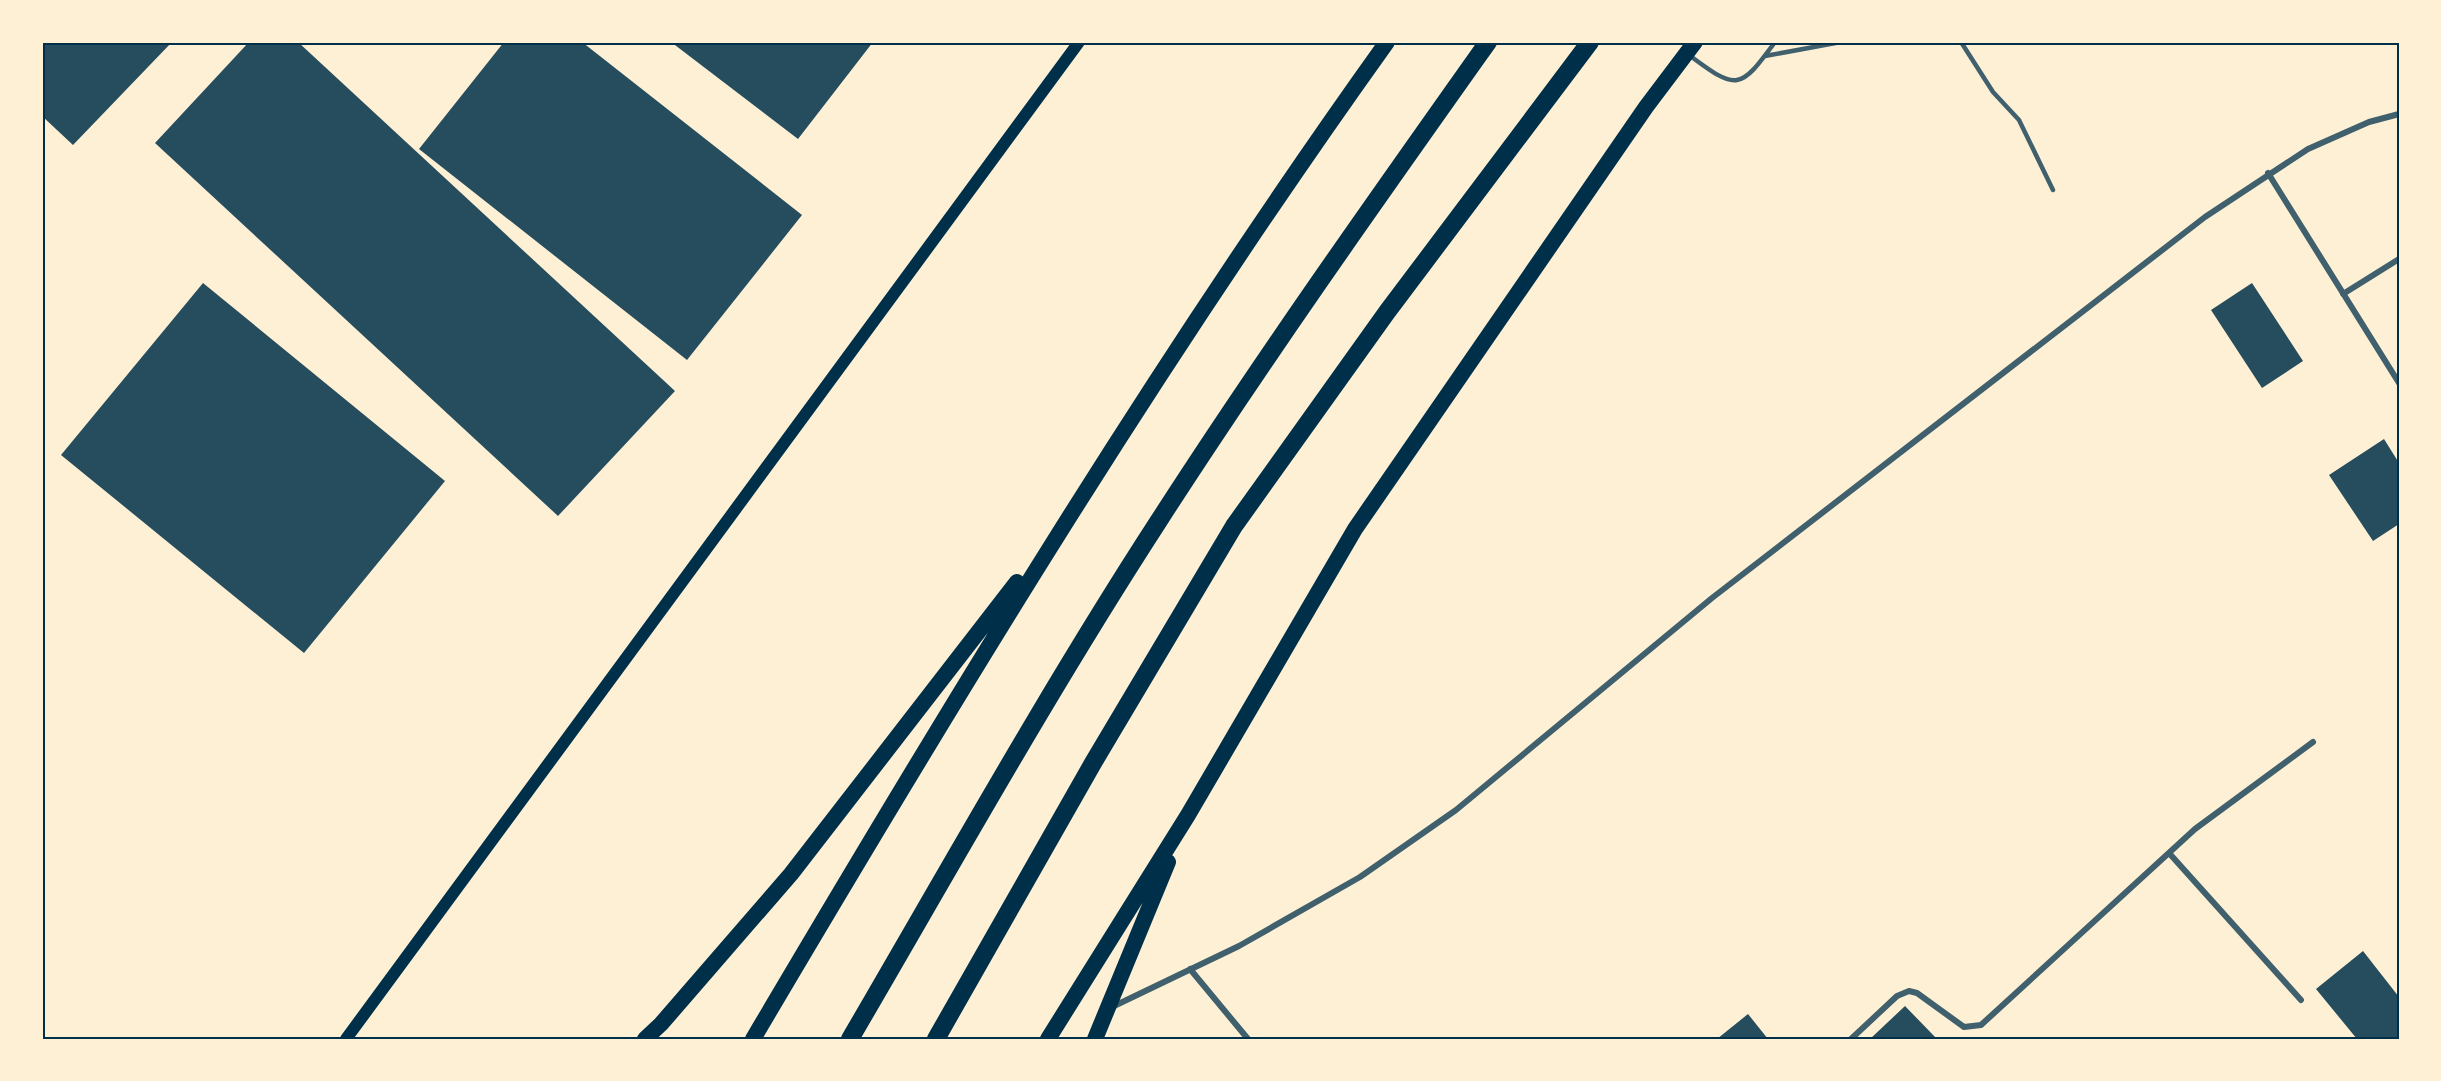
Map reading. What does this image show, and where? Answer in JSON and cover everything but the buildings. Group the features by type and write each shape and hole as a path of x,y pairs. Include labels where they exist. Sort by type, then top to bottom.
{"highway":[{"path":"753,1039 1068,516 1180,343 1387,42"},
{"path":"850,1039 1019,751 1156,525 1313,288 1488,42"},
{"path":"936,1039 1093,763 1234,526 1387,312 1590,42"},
{"path":"1048,1039 1188,815 1355,529 1632,127 1691,48"},
{"path":"645,1039 661,1024 791,874 1068,516"},
{"path":"1095,1039 1188,815"}],"main road":[{"path":"346,1039 1079,42"}],"street":[{"path":"1106,1010 1239,946 1360,876 1456,810 1712,598 2205,217 2268,173 2308,149 2369,122 2399,114"},
{"path":"2268,173 2399,383"},
{"path":"2343,294 2399,259"},
{"path":"1851,1039 1897,996 1909,991 1917,993 1964,1027 1981,1025 2196,829 2313,742"},
{"path":"2169,853 2301,1000"},
{"path":"1190,969 1248,1039"}],"lane":[{"path":"1691,48 1724,80 1737,81 1750,75 1775,42"},
{"path":"1765,56 1841,42"},
{"path":"1961,42 1993,92 2019,120 2053,190"}]}
